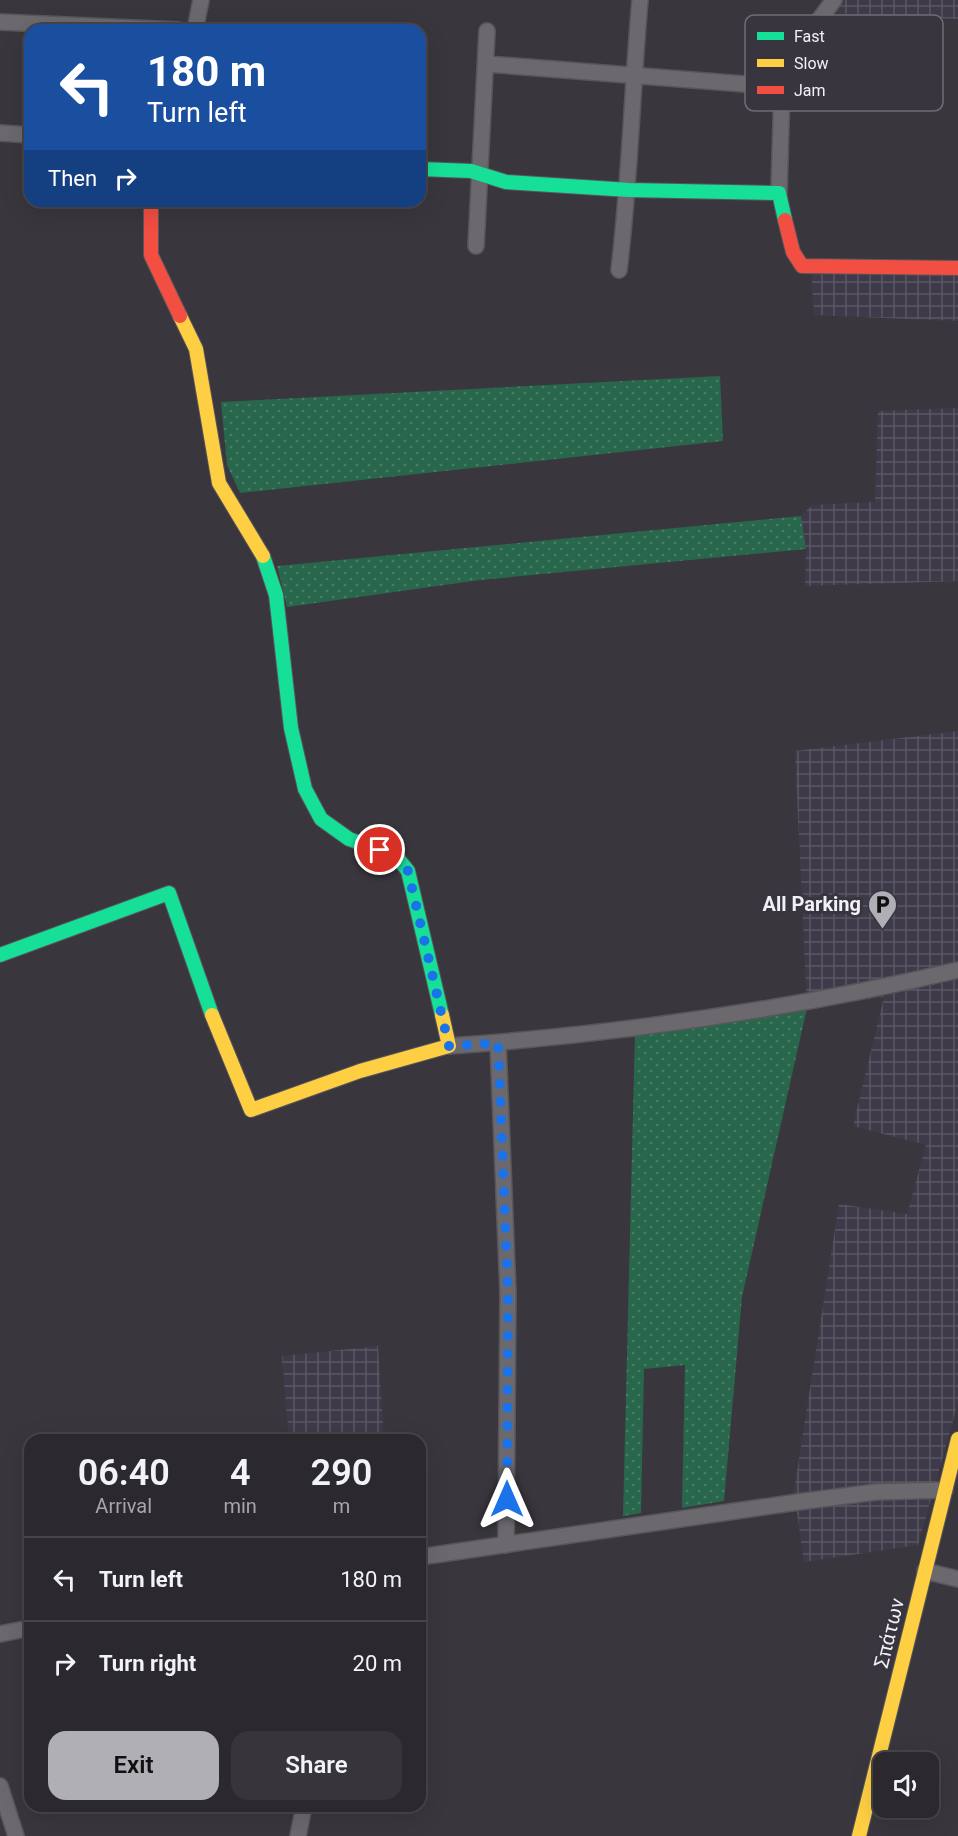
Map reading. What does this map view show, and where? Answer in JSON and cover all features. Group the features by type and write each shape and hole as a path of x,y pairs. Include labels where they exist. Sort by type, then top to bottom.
{"street":[{"path":"196,24 201,0"},
{"path":"619,270 629,190 633,76 640,0"},
{"path":"823,15 834,0"},
{"path":"0,22 44,24"},
{"path":"476,246 487,31"},
{"path":"487,64 745,84"},
{"path":"781,111 779,193 793,252 802,266 958,268"},
{"path":"0,133 24,135"},
{"path":"426,169 471,171 480,176 506,182 629,190 779,193"},
{"path":"152,207 151,255 196,349 219,483 263,556 276,595 291,729 305,789 321,819 349,838 396,856 408,871 449,1046"},
{"path":"0,955 169,893 205,998 251,1110 360,1071 449,1046 498,1043 713,1016 825,999 958,970"},
{"path":"498,1043 508,1293 506,1545"},
{"name":"Σπάτων","path":"859,1836 945,1490 956,1457 958,1439"},
{"path":"426,1556 876,1492 945,1490"},
{"path":"925,1571 958,1579"},
{"path":"0,1634 24,1629"},
{"path":"0,1786 16,1836"},
{"path":"298,1836 303,1812"}],"shaded area":[{"path":"843,0 958,0 958,19 943,18 943,15 833,13"},
{"path":"811,269 958,274 958,321 814,315"},
{"path":"958,408 958,581 805,586 806,549 801,516 812,505 875,502 878,411"},
{"path":"958,731 958,1403 918,1545 804,1562 794,1491 839,1204 907,1214 926,1145 853,1126 884,997 807,1008 795,751"},
{"path":"378,1346 384,1434 288,1434 282,1356"}],"green space":[{"path":"720,376 723,441 240,493 227,465 221,402"},
{"path":"801,516 806,549 480,580 287,607 277,566"},
{"path":"807,1008 742,1297 724,1501 682,1508 685,1365 644,1369 641,1513 623,1516 635,1033"}],"traffic: fast":[{"path":"426,169 471,171 506,182 629,190 779,193 785,220"},
{"path":"263,556 276,595 291,728 305,789 321,819 349,839 396,856 408,871 442,1015"},
{"path":"0,955 169,893 212,1015"}],"traffic: slow":[{"path":"180,316 196,349 219,483 263,556"},
{"path":"212,1015 251,1110 360,1071 449,1046 442,1015"},
{"path":"859,1836 958,1439"}],"traffic: jam":[{"path":"151,207 151,255 180,316"},
{"path":"785,220 793,252 802,266 958,268"}],"place":[{"name":"All Parking","path":"882,930"}],"route":[{"path":"380,850 396,856 408,871 449,1046 498,1043 508,1293 507,1499"}]}
